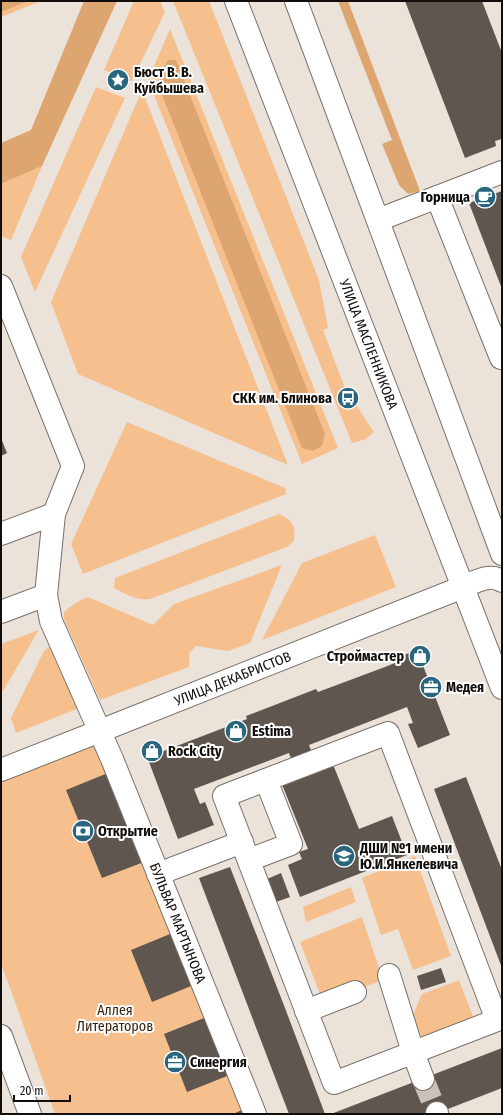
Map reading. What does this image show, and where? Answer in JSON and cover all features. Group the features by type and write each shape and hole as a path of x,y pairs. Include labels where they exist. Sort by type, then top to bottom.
{"main road":[{"name":"УЛИЦА МАСЛЕННИКОВА","path":"236,1 502,688"},
{"path":"296,1 502,554"},
{"path":"378,220 502,172"},
{"path":"437,197 501,358"},
{"name":"БУЛЬВАР МАРТЫНОВА","path":"1,286 74,466 54,514 46,596 52,621 100,731 255,1114"},
{"path":"1,534 54,514"},
{"name":"УЛИЦА ДЕКАБРИСТОВ","path":"1,770 482,579 491,577 502,581"},
{"path":"1,612 46,596"},
{"path":"388,733 497,1020 334,1083 224,796 266,780 388,733"},
{"path":"158,874 245,851 291,844 266,780"},
{"path":"389,975 413,1052 423,1078"},
{"path":"306,1010 355,992"},
{"path":"3,1048 30,1114"}],"green space":[{"path":"1,1 41,1 1,17"},
{"path":"134,1 160,1 165,12 132,81 104,70"},
{"path":"173,1 209,1 319,280 328,328 323,330 352,407 356,405 374,432 366,439 352,443"},
{"path":"170,29 338,448 302,464 148,80"},
{"path":"96,87 125,98 35,292 21,257"},
{"path":"142,90 288,465 78,374 51,302"},
{"path":"42,166 11,240 1,236 1,184"},
{"path":"127,422 285,488 286,494 83,574 71,544"},
{"path":"279,514 288,519 294,527 294,541 287,547 150,599 136,598 114,588 115,578"},
{"path":"375,535 396,587 262,640 302,563"},
{"path":"282,565 250,643 228,651 196,646 189,653 189,667 100,700 64,619 64,612 72,605 88,597 153,625 174,604"},
{"path":"39,630 1,694 1,644"},
{"path":"52,644 84,706 16,733 11,718 44,651"},
{"name":"Аллея Литераторов","path":"98,744 248,1114 55,1114 1,963 1,781"},
{"path":"415,856 451,956 413,970 398,929 381,935 362,878"},
{"path":"351,887 356,902 306,922 303,907"},
{"path":"362,917 383,980 323,1002 300,942"},
{"path":"459,980 474,1019 422,1039 413,1015 422,994"}],"shaded area":[{"path":"1,1 28,1 1,12"},
{"path":"84,1 117,1 42,166 1,184 1,143 31,130"},
{"path":"338,1 348,1 420,191 408,194 399,185 382,144 392,140"},
{"path":"168,60 176,60 325,434 322,446 313,451 302,448 159,87 161,73"}],"building":[{"path":"405,1 482,1 502,53 502,139 495,141 496,146 465,158"},
{"path":"502,191 502,289 469,203"},
{"path":"1,438 7,453 1,456"},
{"path":"417,650 450,735 418,748 408,724 413,723 407,707 309,745 312,753 292,761 289,753 194,789 200,804 205,802 214,825 178,839 146,754 160,749 161,752 247,719 246,716 316,689 318,692 385,667 402,660 401,656"},
{"path":"332,762 359,829 392,816 407,855 300,897 288,865 302,859 299,852 308,849 281,782"},
{"path":"108,773 144,862 102,878 66,790"},
{"path":"466,777 502,870 502,968 434,789"},
{"path":"230,867 325,1114 289,1114 199,878"},
{"path":"281,873 290,897 276,902 267,879"},
{"path":"175,932 196,984 152,1002 131,950"},
{"path":"441,968 446,982 421,990 417,976"},
{"path":"209,1016 232,1074 187,1092 164,1034"},
{"path":"502,1048 502,1088 435,1114 331,1114"},
{"path":"242,1110 243,1114 233,1114"}],"tunnel":[{"path":"423,1079 437,1113"}],"place":[{"name":"Бюст В. В. Куйбышева","path":"118,80"},
{"name":"Горница","path":"485,197"},
{"name":"СКК им. Блинова","path":"348,398"},
{"name":"Строймастер","path":"420,656"},
{"name":"Медея","path":"431,687"},
{"name":"Estima","path":"236,731"},
{"name":"Rock City","path":"152,751"},
{"name":"Открытие","path":"83,831"},
{"name":"ДШИ №1 имени Ю.И.Янкелевича","path":"344,856"},
{"name":"Синергия","path":"175,1062"}]}
